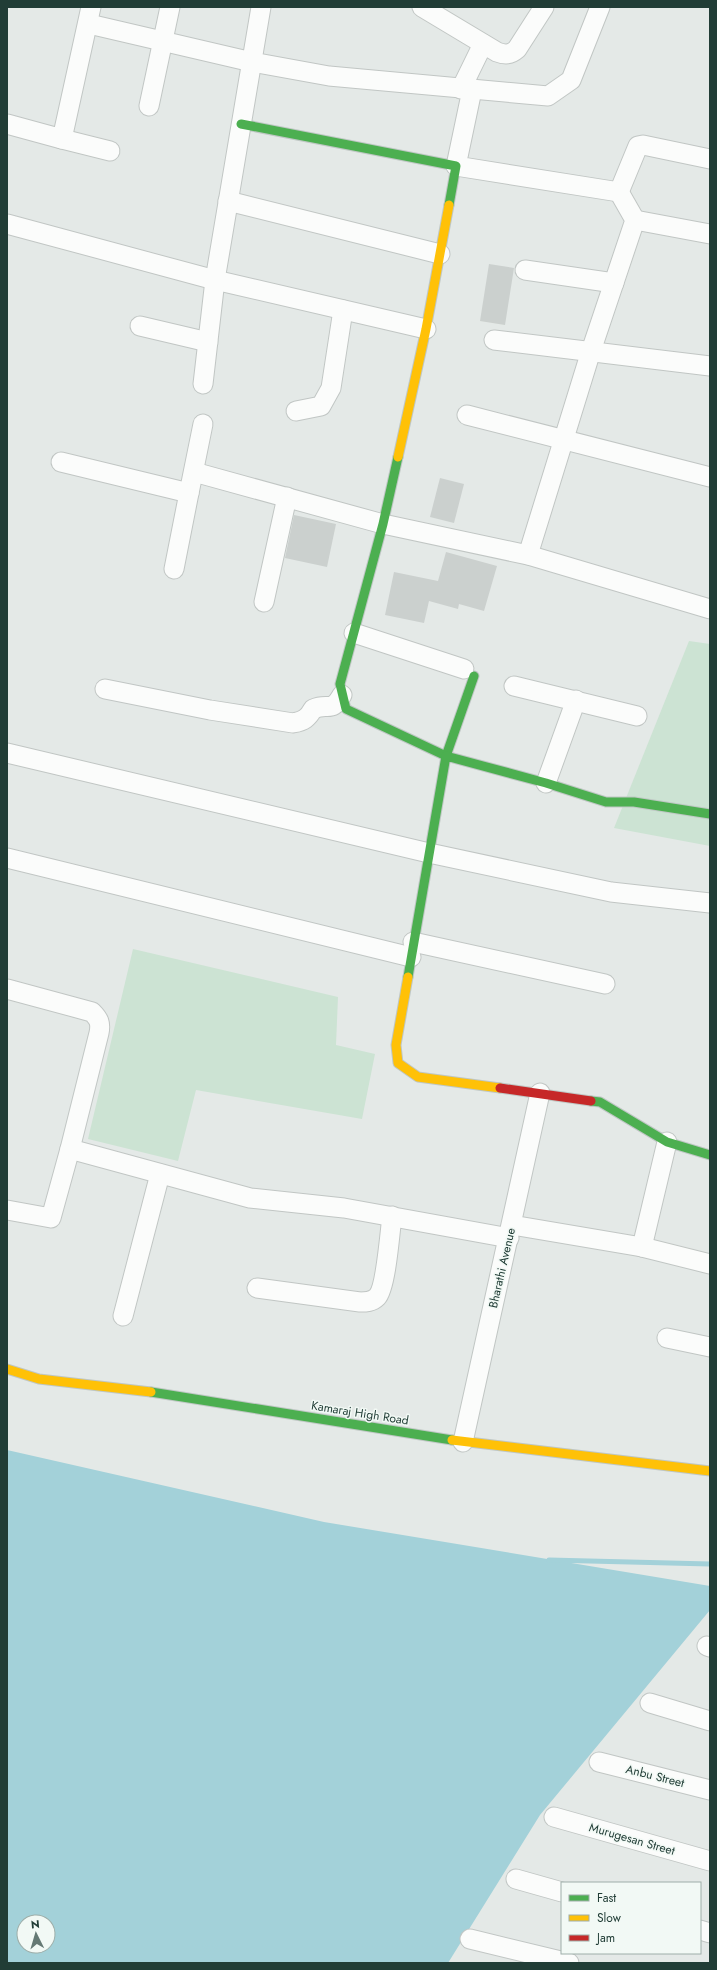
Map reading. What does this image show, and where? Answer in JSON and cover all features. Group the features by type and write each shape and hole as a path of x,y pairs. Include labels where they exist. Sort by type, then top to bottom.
{"street":[{"path":"149,106 170,7"},
{"path":"203,384 215,280 261,7"},
{"path":"422,7 496,52 505,55 512,53 539,9"},
{"path":"62,139 90,16 163,41 252,62 329,76 467,90 548,96 571,80 600,7"},
{"path":"483,44 467,90 456,166 426,329 384,524 340,684 346,709 446,756 546,783 606,802 634,802 710,814"},
{"path":"7,124 110,151"},
{"path":"241,124 456,166 619,192"},
{"path":"619,192 638,146 643,145 710,159"},
{"path":"528,555 591,351 635,220 619,192"},
{"path":"228,201 440,254"},
{"path":"635,220 710,234"},
{"path":"7,224 215,280 426,329"},
{"path":"525,270 614,283"},
{"path":"296,411 321,406 331,388 343,310"},
{"path":"140,326 208,342"},
{"path":"494,340 710,366"},
{"path":"467,415 710,477"},
{"path":"174,569 203,424"},
{"path":"61,462 189,493"},
{"path":"194,472 384,524 528,555 710,609"},
{"path":"264,602 287,497"},
{"path":"354,633 469,672 446,756 396,1045 398,1063 418,1077 600,1102 667,1142 710,1155"},
{"path":"514,686 637,716"},
{"path":"106,689 210,710 293,723 302,722 309,717 313,709 320,706 330,708 336,705 342,695"},
{"path":"546,783 576,700"},
{"path":"7,753 429,853 611,892 710,903"},
{"path":"7,858 412,950 605,984"},
{"path":"7,989 92,1012 99,1018 101,1026 51,1218 7,1210"},
{"name":"Bharathi Avenue","path":"463,1442 511,1231 540,1093"},
{"path":"642,1247 667,1142"},
{"path":"70,1149 250,1198 344,1208 392,1216 642,1247 710,1264"},
{"path":"123,1316 160,1174"},
{"path":"257,1288 369,1302 378,1296 383,1284 392,1216"},
{"path":"667,1338 710,1347"},
{"name":"Kamaraj High Road","path":"7,1369 39,1379 176,1395 463,1442 710,1472"},
{"path":"650,1703 710,1721"},
{"name":"Anbu Street","path":"599,1762 710,1790"},
{"name":"Murugesan Street","path":"554,1817 710,1861"},
{"path":"516,1879 561,1892"},
{"path":"470,1939 569,1963"}],"green space":[{"path":"689,641 710,644 710,846 614,828"},
{"path":"133,949 338,997 336,1045 375,1054 362,1119 196,1090 178,1161 88,1139"}],"water":[{"path":"7,1450 324,1522 710,1586 710,1610 540,1815 448,1963 7,1963"}],"building":[{"path":"489,264 514,268 505,325 480,321"},
{"path":"440,478 464,484 454,523 430,517"},
{"path":"294,515 336,524 327,567 285,558"},
{"path":"446,552 497,566 484,611 459,604 458,609 429,601 424,623 385,615 394,572 438,581"}],"waterway":[{"path":"549,1560 710,1564"}],"traffic: fast":[{"path":"241,124 456,166 449,205"},
{"path":"398,457 383,524 340,684 346,709 446,756 474,676"},
{"path":"408,977 446,756 546,783 606,802 634,802 710,814"},
{"path":"591,1101 600,1102 667,1142 710,1155"},
{"path":"151,1392 452,1440"}],"traffic: slow":[{"path":"398,457 426,329 449,205"},
{"path":"408,977 396,1045 398,1063 418,1077 500,1088"},
{"path":"7,1369 39,1379 151,1392"},
{"path":"452,1440 710,1471"}],"traffic: jam":[{"path":"500,1088 591,1101"}]}
